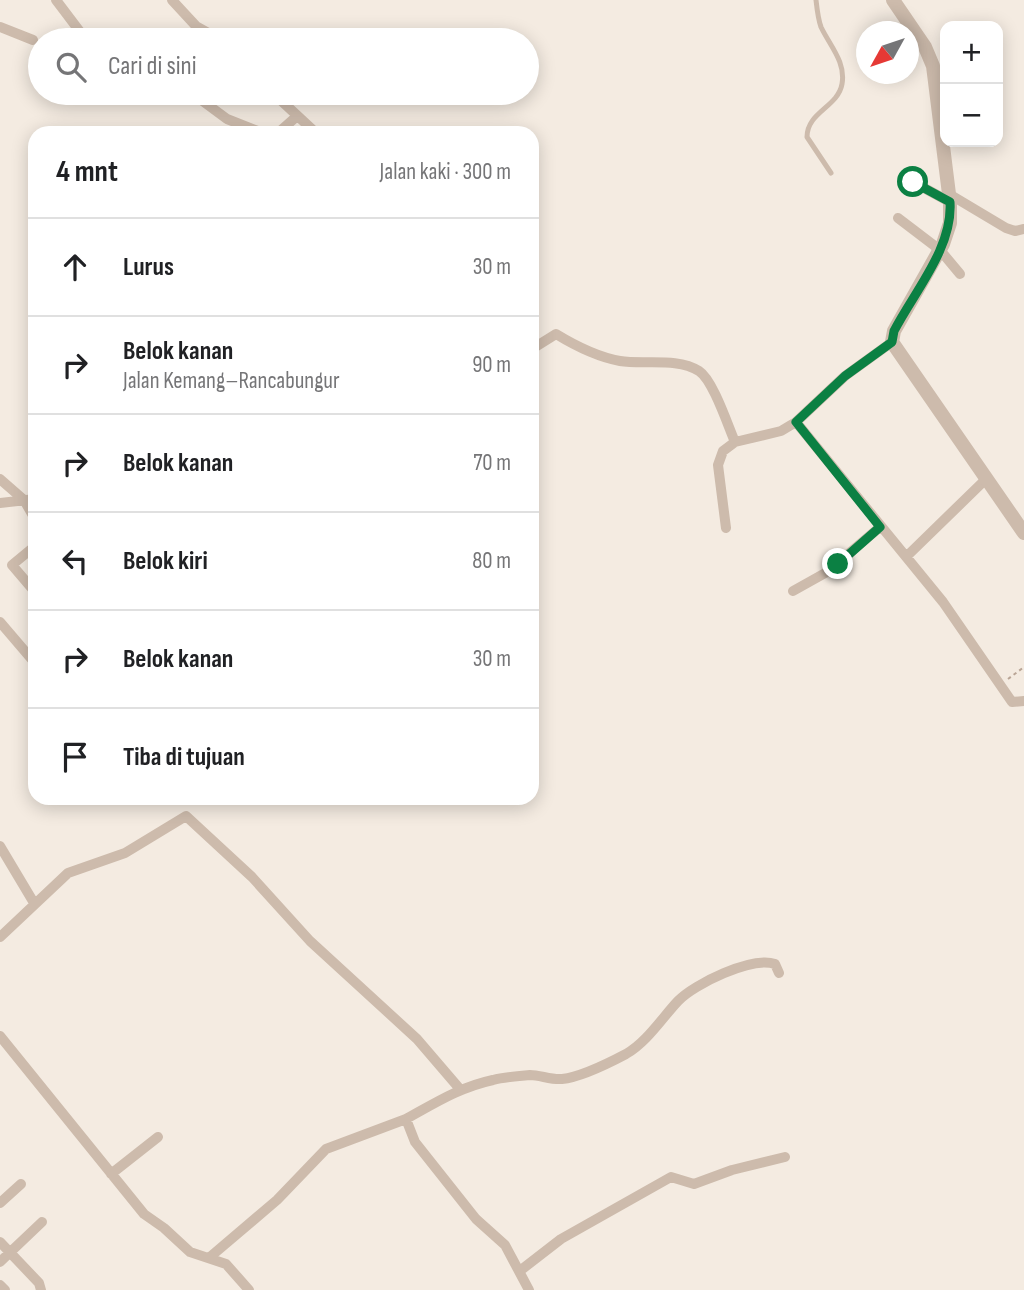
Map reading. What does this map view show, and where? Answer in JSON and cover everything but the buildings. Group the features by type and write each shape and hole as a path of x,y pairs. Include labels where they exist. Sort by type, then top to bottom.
{"street":[{"path":"56,0 77,28"},
{"path":"172,0 200,28"},
{"path":"726,527 719,458 735,442 780,431 796,422 845,376 892,342 894,331 949,229 950,198 933,66 925,47 893,0"},
{"path":"0,27 28,38"},
{"path":"208,105 227,119 245,126"},
{"path":"284,105 307,126"},
{"path":"286,126 296,117"},
{"path":"913,182 1006,228 1016,231 1024,229"},
{"path":"898,218 940,250 961,274"},
{"path":"539,344 555,334 577,347 618,361 670,363 698,370 709,382 735,442"},
{"path":"892,342 1024,533"},
{"path":"796,422 906,556 1012,702 1024,701"},
{"path":"0,479 28,499"},
{"path":"906,556 985,480"},
{"path":"0,503 28,500"},
{"path":"793,591 827,572 880,527"},
{"path":"0,571 28,552"},
{"path":"12,565 28,584"},
{"path":"0,622 28,655"},
{"path":"0,937 68,873 125,853 186,816 252,877 310,941 416,1039 459,1088"},
{"path":"0,846 34,903"},
{"path":"210,1257 277,1200 326,1149 406,1119 459,1088 495,1079 531,1075 561,1079 627,1053 643,1042 655,1025 685,995 733,968 755,961 768,962 775,964 779,973"},
{"path":"0,1035 144,1214 190,1252 226,1264 249,1290"},
{"path":"406,1119 415,1142 476,1219 505,1245 530,1290"},
{"path":"111,1174 158,1137"},
{"path":"521,1270 561,1239 671,1177 694,1184 732,1170 785,1157"},
{"path":"0,1203 21,1184"},
{"path":"0,1262 42,1222"},
{"path":"0,1242 39,1283 41,1290"},
{"path":"0,1285 5,1290"}],"lane":[{"path":"816,0 819,20 839,60 843,81 837,95 810,121 807,137 831,173"}],"path":[{"path":"1000,685 1024,667"}],"route":[{"path":"838,564 880,527 796,422 810,412 845,376 892,342 894,331 943,244 950,223 950,202 913,182"}]}
